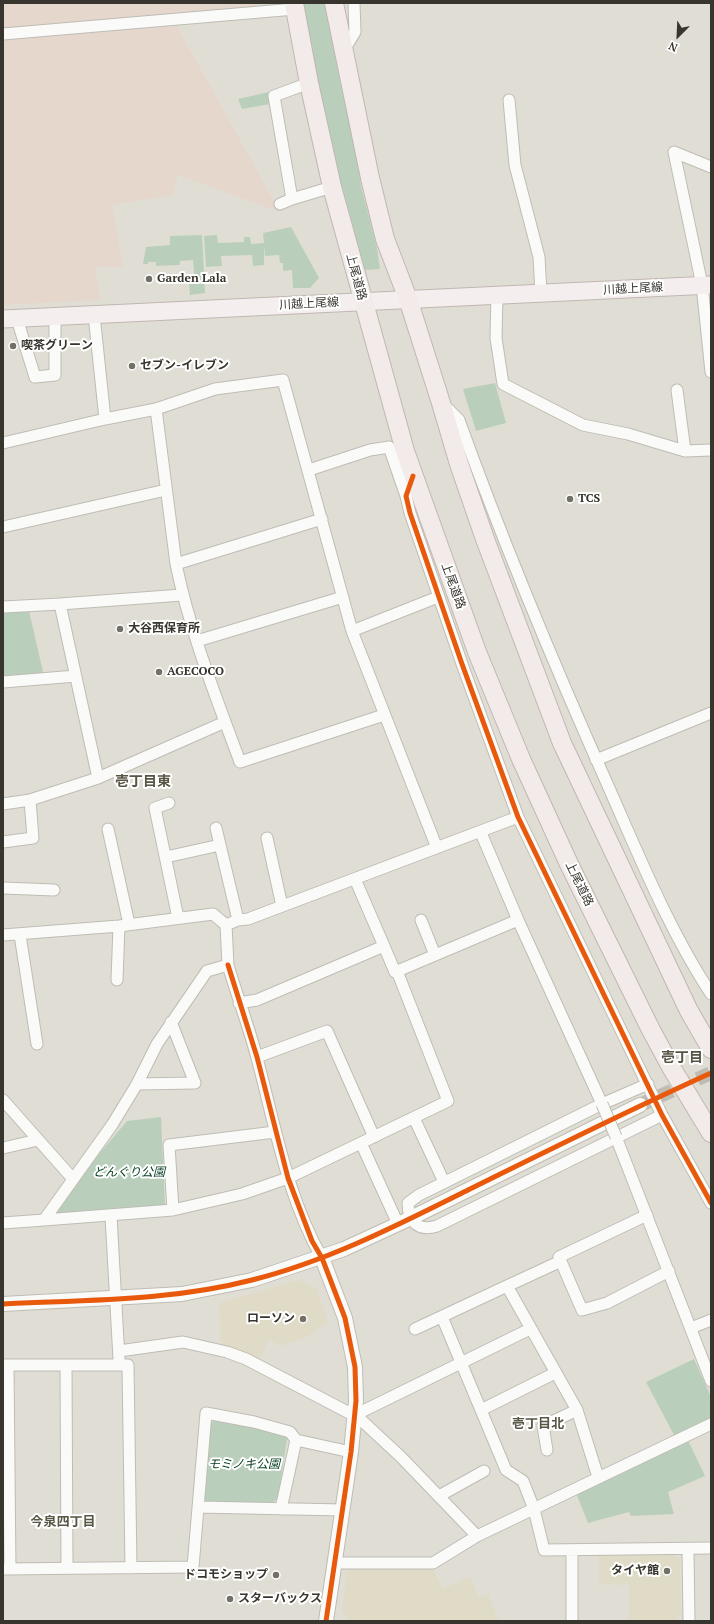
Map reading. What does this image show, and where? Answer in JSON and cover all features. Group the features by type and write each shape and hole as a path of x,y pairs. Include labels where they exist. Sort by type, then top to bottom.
{"highway":[{"path":"334,3 370,178 385,239 408,299 459,464 485,539 562,743 689,1011 711,1049"},
{"name":"上尾道路","path":"295,6 309,83 332,187 405,452 477,652 521,759 569,864 651,1030 671,1067 711,1133"}],"main road":[{"name":"川越上尾線","path":"10,319 707,285"}],"street":[{"path":"344,50 355,32 354,3"},
{"path":"3,34 295,6"},
{"path":"292,199 274,96 309,83"},
{"path":"509,100 515,165 539,257 541,293"},
{"path":"711,167 674,152 707,285 711,372"},
{"path":"280,204 332,187"},
{"path":"497,295 496,338 503,384 583,425 628,434 685,451 711,450"},
{"path":"94,315 105,419"},
{"path":"10,319 35,377 55,375 55,317"},
{"path":"3,443 105,419 156,409 215,389 283,380 309,470 352,631 437,848"},
{"path":"677,390 685,451"},
{"path":"441,403 459,420 555,667 680,943 710,992"},
{"path":"156,409 176,564 182,595 240,762 384,715"},
{"path":"309,470 370,450 389,447 438,596 518,817 662,1115 711,1202"},
{"path":"406,496 413,476"},
{"path":"3,527 166,490"},
{"path":"176,564 322,519"},
{"path":"3,607 182,595"},
{"path":"352,631 438,596"},
{"path":"197,641 343,597"},
{"path":"60,604 98,778"},
{"path":"3,682 76,676"},
{"path":"596,760 711,713"},
{"path":"3,804 30,800 98,778 225,722"},
{"path":"3,842 33,838 30,800"},
{"path":"169,803 155,808 178,918"},
{"path":"226,924 238,920 248,919 481,833 518,817"},
{"path":"216,828 238,920"},
{"path":"108,829 124,925 117,980"},
{"path":"481,833 518,920 616,1137 711,1381"},
{"path":"267,838 282,906"},
{"path":"166,857 220,845"},
{"path":"3,1223 111,1216 173,1210 242,1194 288,1178 448,1101 397,971 395,972 355,879"},
{"path":"3,888 54,890"},
{"path":"3,935 124,925 212,914 226,924"},
{"path":"421,920 435,955"},
{"path":"397,971 518,920"},
{"path":"226,924 228,965 257,1057 288,1178 312,1241 322,1258 345,1318 355,1367 357,1417 326,1621"},
{"path":"20,934 36,1044"},
{"path":"240,1003 257,1000 384,946"},
{"path":"44,1220 112,1125 137,1084 157,1044 207,971 228,965"},
{"path":"137,1084 195,1083 171,1022"},
{"path":"257,1057 327,1031 374,1137"},
{"path":"648,1084 602,1104 413,1198 408,1203 411,1218 423,1228 428,1229 437,1226 662,1115"},
{"path":"3,1099 73,1179"},
{"path":"3,1304 182,1294 252,1280 322,1258 398,1224 640,1105"},
{"path":"414,1118 444,1182"},
{"path":"173,1210 169,1145 275,1132"},
{"path":"3,1148 38,1140"},
{"path":"361,1143 398,1224"},
{"path":"647,1215 559,1257 582,1310 607,1303 669,1271"},
{"path":"111,1216 119,1351 118,1365"},
{"path":"415,1329 561,1261"},
{"path":"507,1286 576,1410 598,1477"},
{"path":"442,1317 506,1470 523,1480 534,1509 544,1550 711,1548"},
{"path":"691,1328 711,1320"},
{"path":"357,1417 361,1412 530,1329"},
{"path":"119,1351 183,1342 227,1352 246,1359 357,1417 401,1457 477,1536"},
{"path":"131,1568 128,1365 5,1365 6,1569 67,1568 131,1568 194,1567 206,1413 254,1422 290,1432 296,1440 351,1452"},
{"path":"66,1365 67,1568"},
{"path":"481,1410 555,1373"},
{"path":"547,1450 543,1426 576,1410"},
{"path":"335,1563 433,1563 477,1536 711,1424"},
{"path":"281,1508 296,1440"},
{"path":"439,1496 484,1471"},
{"path":"198,1507 343,1510"},
{"path":"688,1549 689,1621"},
{"path":"572,1550 572,1621"}],"shaded area":[{"path":"3,3 258,3 252,9 3,30"},
{"path":"177,26 280,212 178,175 173,195 112,205 123,267 95,267 100,300 3,305 3,40"},
{"path":"299,1280 317,1289 328,1322 308,1336 282,1346 269,1340 258,1361 235,1349 221,1345 219,1303"},
{"path":"674,1553 680,1559 681,1614 673,1621 629,1621 629,1585 599,1584 599,1554"},
{"path":"352,1568 432,1568 443,1589 470,1577 479,1597 488,1594 499,1621 351,1621 342,1611 347,1572"}],"green space":[{"path":"303,3 329,3 351,114 361,186 377,248 380,269 363,270 356,253 319,91"},
{"path":"269,92 270,104 242,109 238,99"},
{"path":"291,227 319,278 310,288 293,288 292,270 283,271 283,263 280,263 279,255 265,256 264,245 264,265 253,266 252,255 221,256 222,266 206,267 204,236 217,235 218,243 244,242 244,237 250,237 251,244 264,243 263,233"},
{"path":"202,235 205,293 190,295 189,283 195,282 193,260 180,261 180,265 156,266 156,262 148,262 148,264 143,264 146,247 170,245 170,236"},
{"path":"495,383 506,423 476,431 463,389"},
{"path":"29,611 44,676 3,679 3,612"},
{"name":"どんぐり公園","path":"161,1117 165,1205 58,1216 54,1209 127,1121"},
{"path":"694,1359 711,1397 711,1418 674,1435 646,1382"},
{"name":"モミノキ公園","path":"216,1419 285,1435 287,1439 278,1498 272,1503 207,1502 203,1499 210,1424"},
{"path":"687,1438 705,1476 668,1492 674,1514 631,1516 629,1512 588,1523 576,1493"}],"tunnel":[{"path":"640,1105 711,1073"}],"cycle path":[{"path":"413,476 406,496 410,513 462,664 518,817 662,1115 711,1203"},
{"path":"228,965 257,1057 288,1178 312,1241 322,1258 345,1318 355,1367 356,1401 351,1452 326,1621"},
{"path":"3,1304 160,1296 191,1292 252,1280 308,1263 389,1229 589,1130 711,1073"}],"place":[{"name":"Garden Lala","path":"149,279"},
{"name":"喫茶グリーン","path":"13,346"},
{"name":"セブン-イレブン","path":"132,366"},
{"name":"TCS","path":"570,499"},
{"name":"大谷西保育所","path":"120,629"},
{"name":"AGECOCO","path":"159,672"},
{"name":"ローソン","path":"303,1319"},
{"name":"タイヤ館","path":"667,1571"},
{"name":"ドコモショップ","path":"276,1575"},
{"name":"スターバックス","path":"230,1599"}],"district":[{"name":"壱丁目東","path":"143,782"},
{"name":"壱丁目","path":"682,1058"},
{"name":"壱丁目北","path":"538,1424"},
{"name":"今泉四丁目","path":"63,1522"}]}
